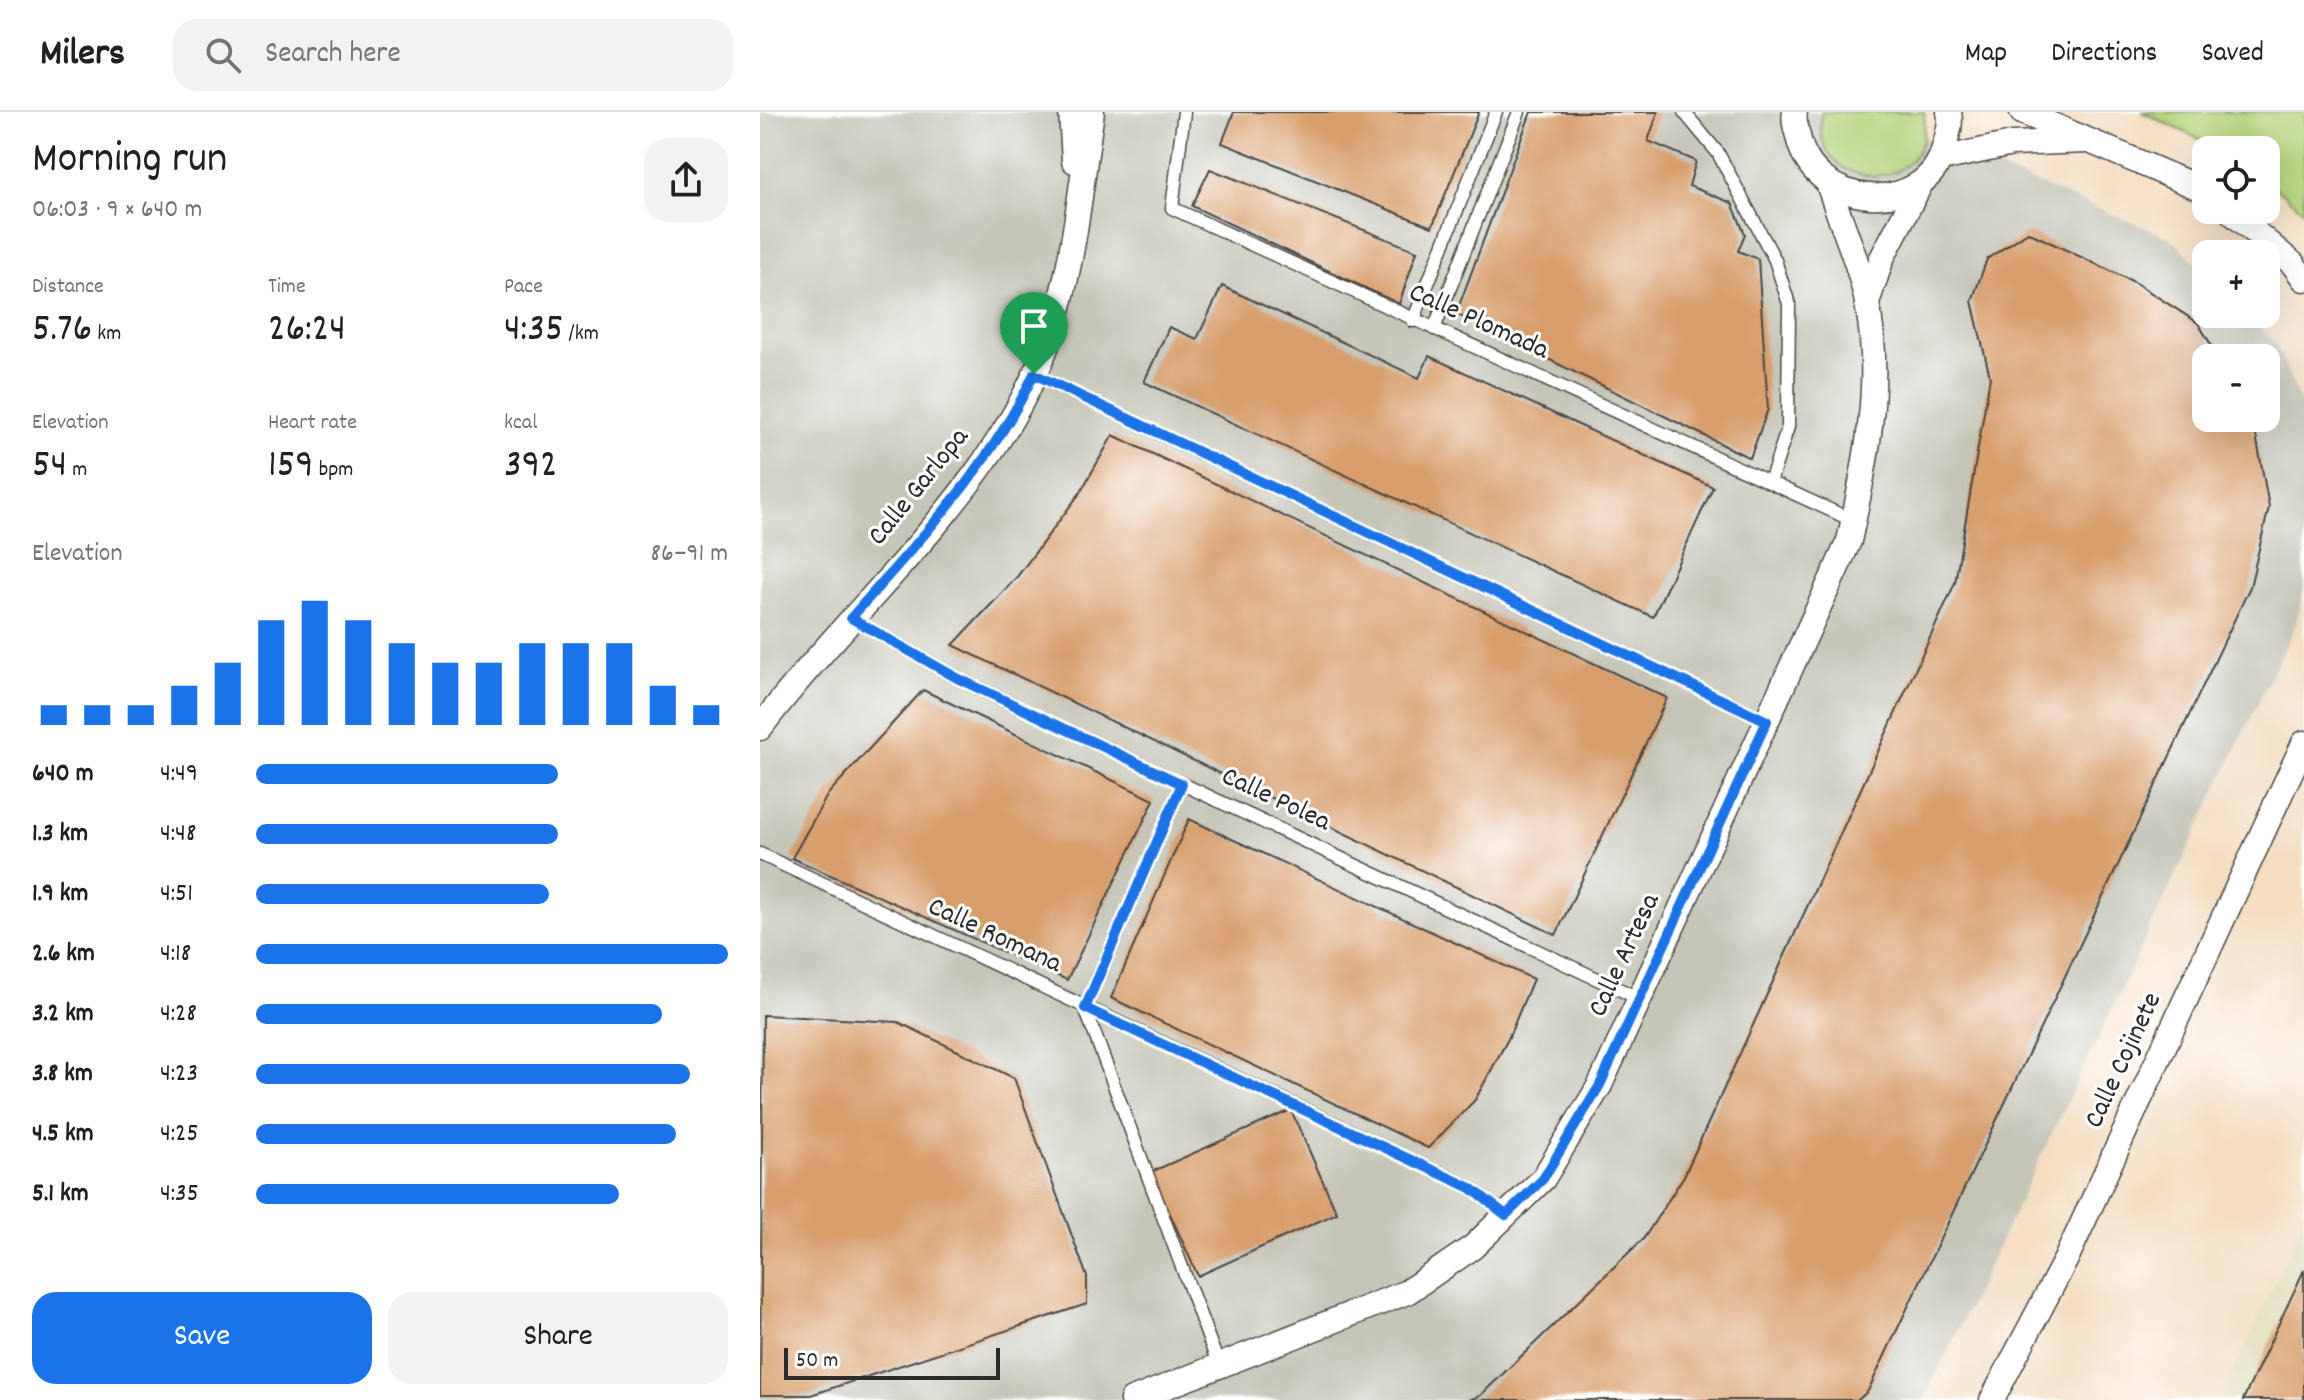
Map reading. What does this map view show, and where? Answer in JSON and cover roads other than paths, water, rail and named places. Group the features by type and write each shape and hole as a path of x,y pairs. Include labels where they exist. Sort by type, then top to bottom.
{"street":[{"name":"Calle Garlopa","path":"1071,112 1078,207"},
{"name":"Calle Garlopa","path":"760,728 964,489 1015,415 1047,346 1068,273 1092,112"},
{"path":"1949,112 1951,120 1941,159 2012,144 2092,140"},
{"path":"2022,112 2192,185"},
{"path":"1793,113 1802,155 1829,186 1876,199 1921,183"},
{"name":"Calle Artesa","path":"1867,303 1882,258 1921,183 1941,159"},
{"name":"Calle Artesa","path":"1132,1400 1407,1292 1473,1247 1543,1179 1600,1085 1849,541 1867,461 1872,394 1867,303 1829,186"},
{"path":"2246,224 2293,264 2304,279"},
{"name":"Calle Cojinete","path":"1992,1400 2066,1259 2304,743"}],"lane":[{"name":"Calle Plomada","path":"1184,112 1172,208 1854,521"},
{"path":"1413,321 1496,112"},
{"path":"1434,329 1519,112"},
{"path":"1684,112 1718,153 1775,260 1789,304 1788,427 1770,482"},
{"path":"1034,374 1767,721"},
{"name":"Calle Polea","path":"851,618 957,678 1640,999"},
{"path":"1182,784 1085,1008 1219,1366"},
{"name":"Calle Romana","path":"760,854 1471,1188 1506,1215"}]}
